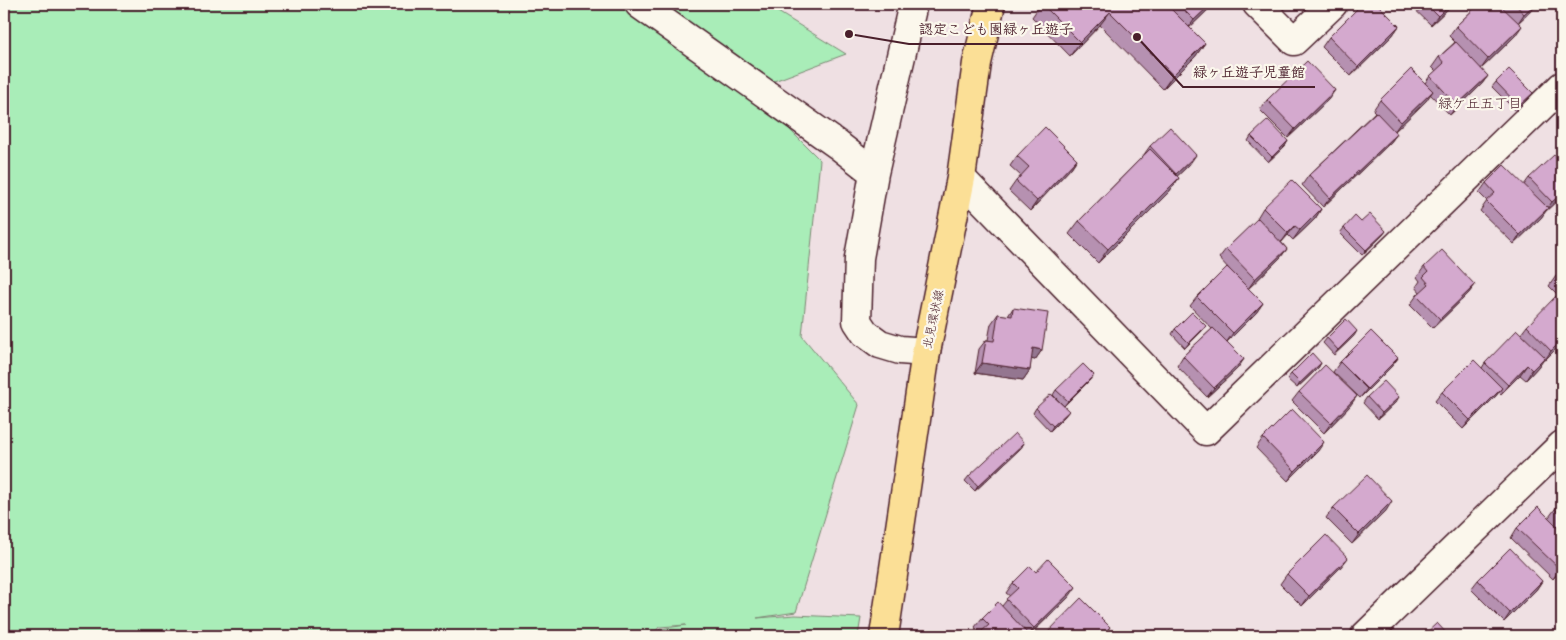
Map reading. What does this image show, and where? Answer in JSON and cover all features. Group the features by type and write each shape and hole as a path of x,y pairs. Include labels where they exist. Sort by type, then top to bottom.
{"main road":[{"name":"北見環状線","path":"884,636 926,352 961,178 977,63 990,4"}],"street":[{"path":"639,4 830,139 874,173"},
{"path":"913,4 874,173 859,258 857,321 866,333 880,344 900,350 926,352"},
{"path":"1257,4 1294,41 1333,4"},
{"path":"961,178 1206,431 1562,86"},
{"path":"1365,636 1562,445"}],"green space":[{"path":"4,4 765,4 846,54 750,90 820,160 802,336 859,405 796,612 757,618 795,615 861,618 858,636 654,636 660,629 686,625 659,627 652,636 4,636"}],"building":[{"path":"1042,4 1166,4 1205,43 1173,75 1110,12 1080,42"},
{"path":"1178,4 1211,4 1194,20"},
{"path":"1362,4 1377,4 1399,26 1358,67 1329,37"},
{"path":"1426,4 1450,4 1438,16"},
{"path":"1479,4 1499,4 1522,26 1488,59 1456,26"},
{"path":"1515,4 1535,4 1524,14"},
{"path":"1456,42 1488,76 1457,105 1430,76 1444,63 1439,57"},
{"path":"1307,61 1335,90 1295,129 1267,100"},
{"path":"1411,69 1433,91 1401,122 1380,100"},
{"path":"1509,69 1533,93 1519,106 1496,82"},
{"path":"1376,112 1397,134 1330,198 1309,175"},
{"path":"1268,120 1288,141 1272,157 1251,136"},
{"path":"1045,127 1077,159 1037,201 1016,181 1029,167 1017,156"},
{"path":"1170,127 1196,155 1176,174 1150,146"},
{"path":"1150,149 1179,178 1108,249 1079,221"},
{"path":"1554,155 1562,163 1562,193 1552,202 1529,178"},
{"path":"1504,165 1548,208 1520,235 1486,201 1495,193 1486,183"},
{"path":"1292,180 1321,209 1300,230 1295,226 1288,233 1263,208"},
{"path":"1370,214 1386,231 1366,250 1344,228 1355,216 1361,222"},
{"path":"1258,218 1287,249 1255,279 1226,249"},
{"path":"1442,250 1475,285 1440,319 1417,295 1429,284 1423,277 1428,272 1424,267"},
{"path":"1227,267 1263,303 1233,333 1197,297"},
{"path":"1562,270 1562,283 1556,276"},
{"path":"1556,296 1562,302 1562,340 1551,351 1527,326"},
{"path":"1013,308 1048,313 1042,350 1033,348 1030,370 982,363 986,340 994,341 998,314 1012,316"},
{"path":"1192,312 1206,326 1189,343 1175,329"},
{"path":"1346,319 1357,331 1338,350 1327,338"},
{"path":"1213,328 1244,359 1214,388 1183,356"},
{"path":"1517,330 1545,357 1532,370 1527,365 1508,385 1485,363"},
{"path":"1371,331 1398,358 1367,389 1340,362"},
{"path":"1312,353 1321,363 1300,383 1291,374"},
{"path":"1474,360 1502,388 1470,420 1442,392"},
{"path":"1083,364 1094,375 1068,401 1056,390"},
{"path":"1325,365 1357,396 1331,423 1299,392"},
{"path":"1384,381 1399,397 1382,413 1367,397"},
{"path":"1051,394 1069,411 1053,426 1036,408"},
{"path":"1292,409 1324,442 1295,471 1263,438"},
{"path":"1015,433 1024,443 978,486 969,476"},
{"path":"1367,475 1392,501 1359,534 1333,508"},
{"path":"1562,501 1562,516 1555,509"},
{"path":"1538,507 1562,531 1562,567 1560,569 1517,528"},
{"path":"1326,535 1348,558 1309,596 1287,574"},
{"path":"1510,548 1542,581 1510,613 1478,580"},
{"path":"1048,559 1076,587 1034,628 1006,599 1018,588 1013,583 1030,566 1036,572"},
{"path":"1081,598 1110,627 1101,636 1045,635"},
{"path":"998,602 1027,633 1024,636 976,636 989,625 982,618"},
{"path":"1437,623 1449,636 1423,636"},
{"path":"1562,627 1562,636 1554,636"}],"place":[{"name":"認定こども園緑ヶ丘遊子","path":"849,34"},
{"name":"緑ヶ丘遊子児童館","path":"1137,37"}],"district":[{"name":"緑ケ丘五丁目","path":"1480,103"}]}
